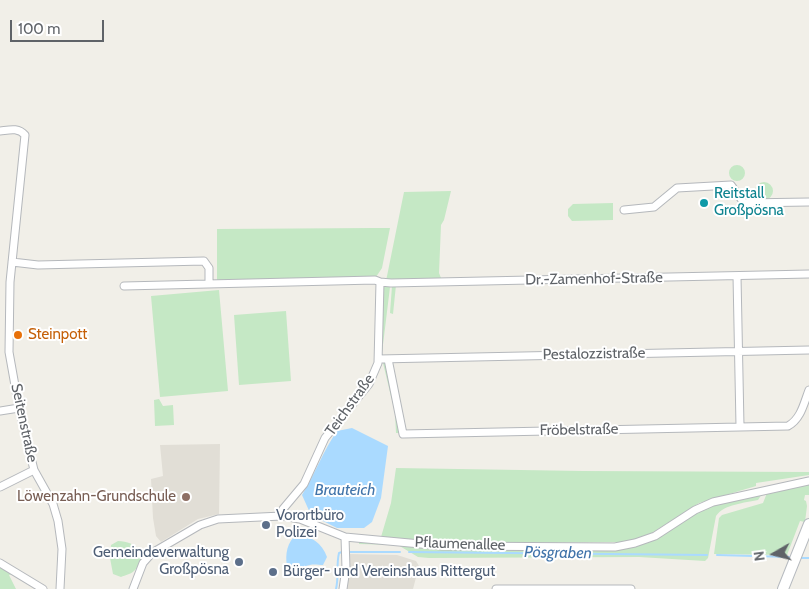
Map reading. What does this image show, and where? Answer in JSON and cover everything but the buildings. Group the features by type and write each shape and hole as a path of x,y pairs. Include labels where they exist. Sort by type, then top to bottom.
{"main road":[{"path":"784,589 809,524"}],"street":[{"name":"Seitenstraße","path":"0,132 13,129 25,135 12,262 9,352 19,408 34,470 53,504 58,521 62,549 60,589"},
{"path":"624,210 654,207 677,188 731,185 744,203 809,202"},
{"path":"12,262 38,264 202,261 209,268 209,284"},
{"name":"Dr.-Zamenhof-Straße","path":"124,286 375,280 380,282 809,274"},
{"path":"737,276 740,426"},
{"name":"Teichstraße","path":"282,516 283,509 304,484 325,438 372,378 379,358 380,282"},
{"path":"0,328 9,328"},
{"name":"Pestalozzistraße","path":"379,358 809,350"},
{"name":"Fröbelstraße","path":"388,359 403,434 788,426 796,421 809,390"},
{"path":"0,411 19,408"},
{"path":"0,487 34,470"},
{"name":"Pflaumenallee","path":"133,589 143,563 152,553 200,525 218,519 282,516 300,518 346,537 442,546 614,547 635,543 654,536 695,510 713,502 809,481"},
{"path":"343,589 346,569 346,537"},
{"path":"0,563 43,589"},
{"path":"496,589 631,589"}],"shaded area":[{"name":"Löwenzahn-Grundschule","path":"220,444 219,514 198,519 161,542 156,536 153,518 151,479 163,476 160,445"},
{"path":"349,554 397,555 416,561 419,566 413,589 346,589"}],"green space":[{"path":"734,165 740,165 745,170 743,179 734,181 729,176 729,170"},
{"path":"764,182 770,185 773,191 770,197 764,200 758,197 755,191 758,185"},
{"path":"451,191 441,225 439,273 441,278 444,279 386,281 404,192"},
{"path":"613,203 613,220 572,221 568,216 568,209 573,204"},
{"path":"390,228 382,268 376,277 217,281 217,229"},
{"path":"385,285 390,287 382,353 382,287"},
{"path":"396,285 393,314 390,313 392,286"},
{"path":"219,290 228,391 160,397 151,296"},
{"path":"286,311 291,381 239,385 234,315"},
{"path":"383,363 386,363 400,433 396,433 395,413"},
{"path":"159,399 163,406 173,405 174,425 155,426 154,400"},
{"path":"396,468 809,472 809,475 756,483 756,486 699,503 652,533 627,542 436,543 381,537 391,503"},
{"path":"809,485 809,495 805,495 804,500 807,506 805,522 800,521 787,555 714,554 719,518 722,515 763,503 767,493"},
{"path":"762,494 758,500 729,506 716,516 708,558 705,561 639,557 429,558 418,557 398,545 359,544 359,540 432,549 626,548 646,543 712,504"},
{"path":"118,541 136,546 142,558 135,570 121,577 113,574 110,558 111,545"},
{"path":"0,566 13,574 9,575 16,589 0,589"}],"water":[{"name":"Brauteich","path":"352,428 388,446 381,498 372,522 364,528 337,528 311,515 302,495 327,446 337,431"},
{"path":"297,534 307,536 319,544 327,557 323,565 312,565 296,569 287,566 288,548"}],"waterway":[{"name":"Pösgraben","path":"336,589 338,558 339,553 342,552"},
{"name":"Pösgraben","path":"347,552 400,552"},
{"name":"Pösgraben","path":"409,552 707,555"},
{"name":"Pösgraben","path":"717,555 790,557"},
{"name":"Pösgraben","path":"801,558 809,558"}],"place":[{"name":"Reitstall Großpösna","path":"704,203"},
{"name":"Steinpott","path":"18,335"},
{"name":"Löwenzahn-Grundschule","path":"186,497"},
{"name":"Vorortbüro Polizei","path":"266,525"},
{"name":"Gemeindeverwaltung Großpösna","path":"239,562"},
{"name":"Bürger- und Vereinshaus Rittergut","path":"273,572"}]}
